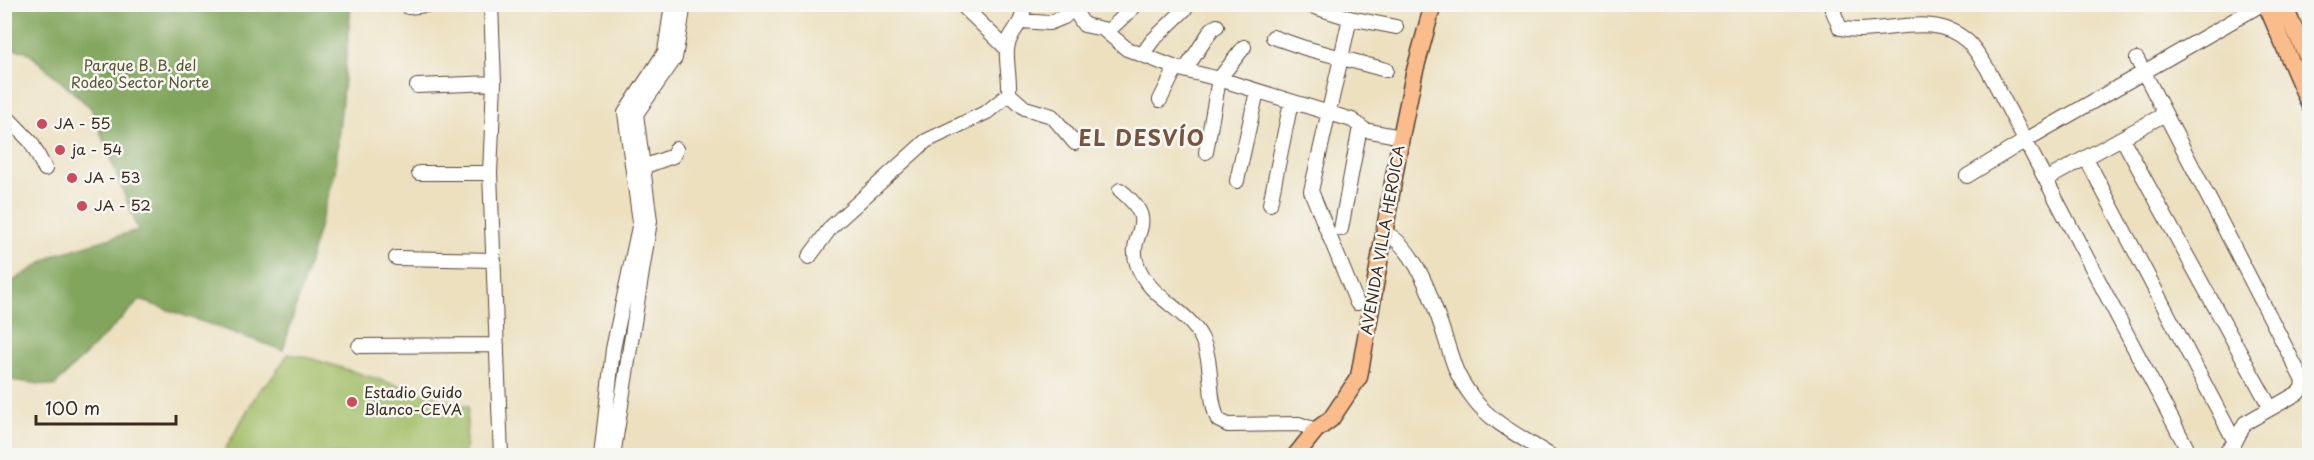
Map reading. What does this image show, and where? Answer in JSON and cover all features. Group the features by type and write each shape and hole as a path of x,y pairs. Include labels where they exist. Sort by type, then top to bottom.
{"main road":[{"name":"AVENIDA VILLA HEROICA","path":"1295,456 1317,430 1331,419 1359,378 1401,137 1414,74 1433,4"},
{"path":"2264,4 2310,106"},
{"path":"2283,4 2310,63"}],"street":[{"path":"408,7 435,4"},
{"path":"491,4 494,83 490,173 501,456"},
{"path":"601,456 613,349 640,222 625,113 665,52 672,4"},
{"path":"613,456 650,222 636,114 675,58 684,4"},
{"path":"961,4 1007,49"},
{"path":"1024,4 1022,21 1013,33 1007,49 1009,94 1024,108 1052,116 1075,143"},
{"path":"1107,32 1137,4"},
{"path":"1305,4 1350,18 1396,27"},
{"path":"1838,4 1833,10 1840,28 1856,32 1909,25 1942,26 1967,41 1987,68 2047,179 2191,456"},
{"path":"1967,176 2140,65 2264,4"},
{"path":"1022,21 1049,23 1064,17 1075,6 1084,25 1107,32 1127,49 1180,69 1352,120 1365,130 1401,137"},
{"path":"1142,55 1152,41 1186,8"},
{"path":"1350,18 1311,191 1357,303"},
{"path":"1160,100 1180,69 1212,29 1217,26"},
{"path":"1273,37 1386,70"},
{"path":"1206,152 1220,79 1244,47"},
{"path":"2140,65 2303,381 2298,393 2245,423 2235,442 2223,456"},
{"path":"417,86 494,83"},
{"path":"1237,181 1257,91"},
{"path":"809,257 831,227 926,141 987,112 1009,94"},
{"path":"1270,204 1291,102"},
{"path":"4,114 31,142 45,169"},
{"path":"2047,179 2165,114"},
{"path":"1341,229 1360,127"},
{"path":"2122,138 2271,407"},
{"path":"643,166 673,156 676,149"},
{"path":"2086,158 2235,442"},
{"path":"419,173 490,173"},
{"path":"1120,190 1139,210 1142,217 1135,257 1146,283 1155,293 1176,307 1202,338 1209,360 1214,406 1218,420 1228,425 1299,424 1317,430"},
{"path":"1385,233 1394,237 1420,275 1435,304 1457,373 1474,400 1501,424 1551,456"},
{"path":"396,258 494,260"},
{"path":"359,346 497,345"}],"green space":[{"name":"Parque B. B. del Rodeo Sector Norte","path":"5,4 351,5 335,173 283,350 140,300 54,386 5,379 5,286 55,255 138,230 91,108 26,51 5,48"},
{"name":"Estadio Guido Blanco-CEVA","path":"288,354 306,357 468,407 465,455 222,455 259,390 273,377"}],"place":[{"name":"JA - 55","path":"42,124"},
{"name":"ja - 54","path":"60,150"},
{"name":"JA - 53","path":"72,178"},
{"name":"JA - 52","path":"82,206"},
{"name":"Estadio Guido Blanco-CEVA","path":"352,402"}],"district":[{"name":"EL DESVÍO","path":"1142,139"}]}
